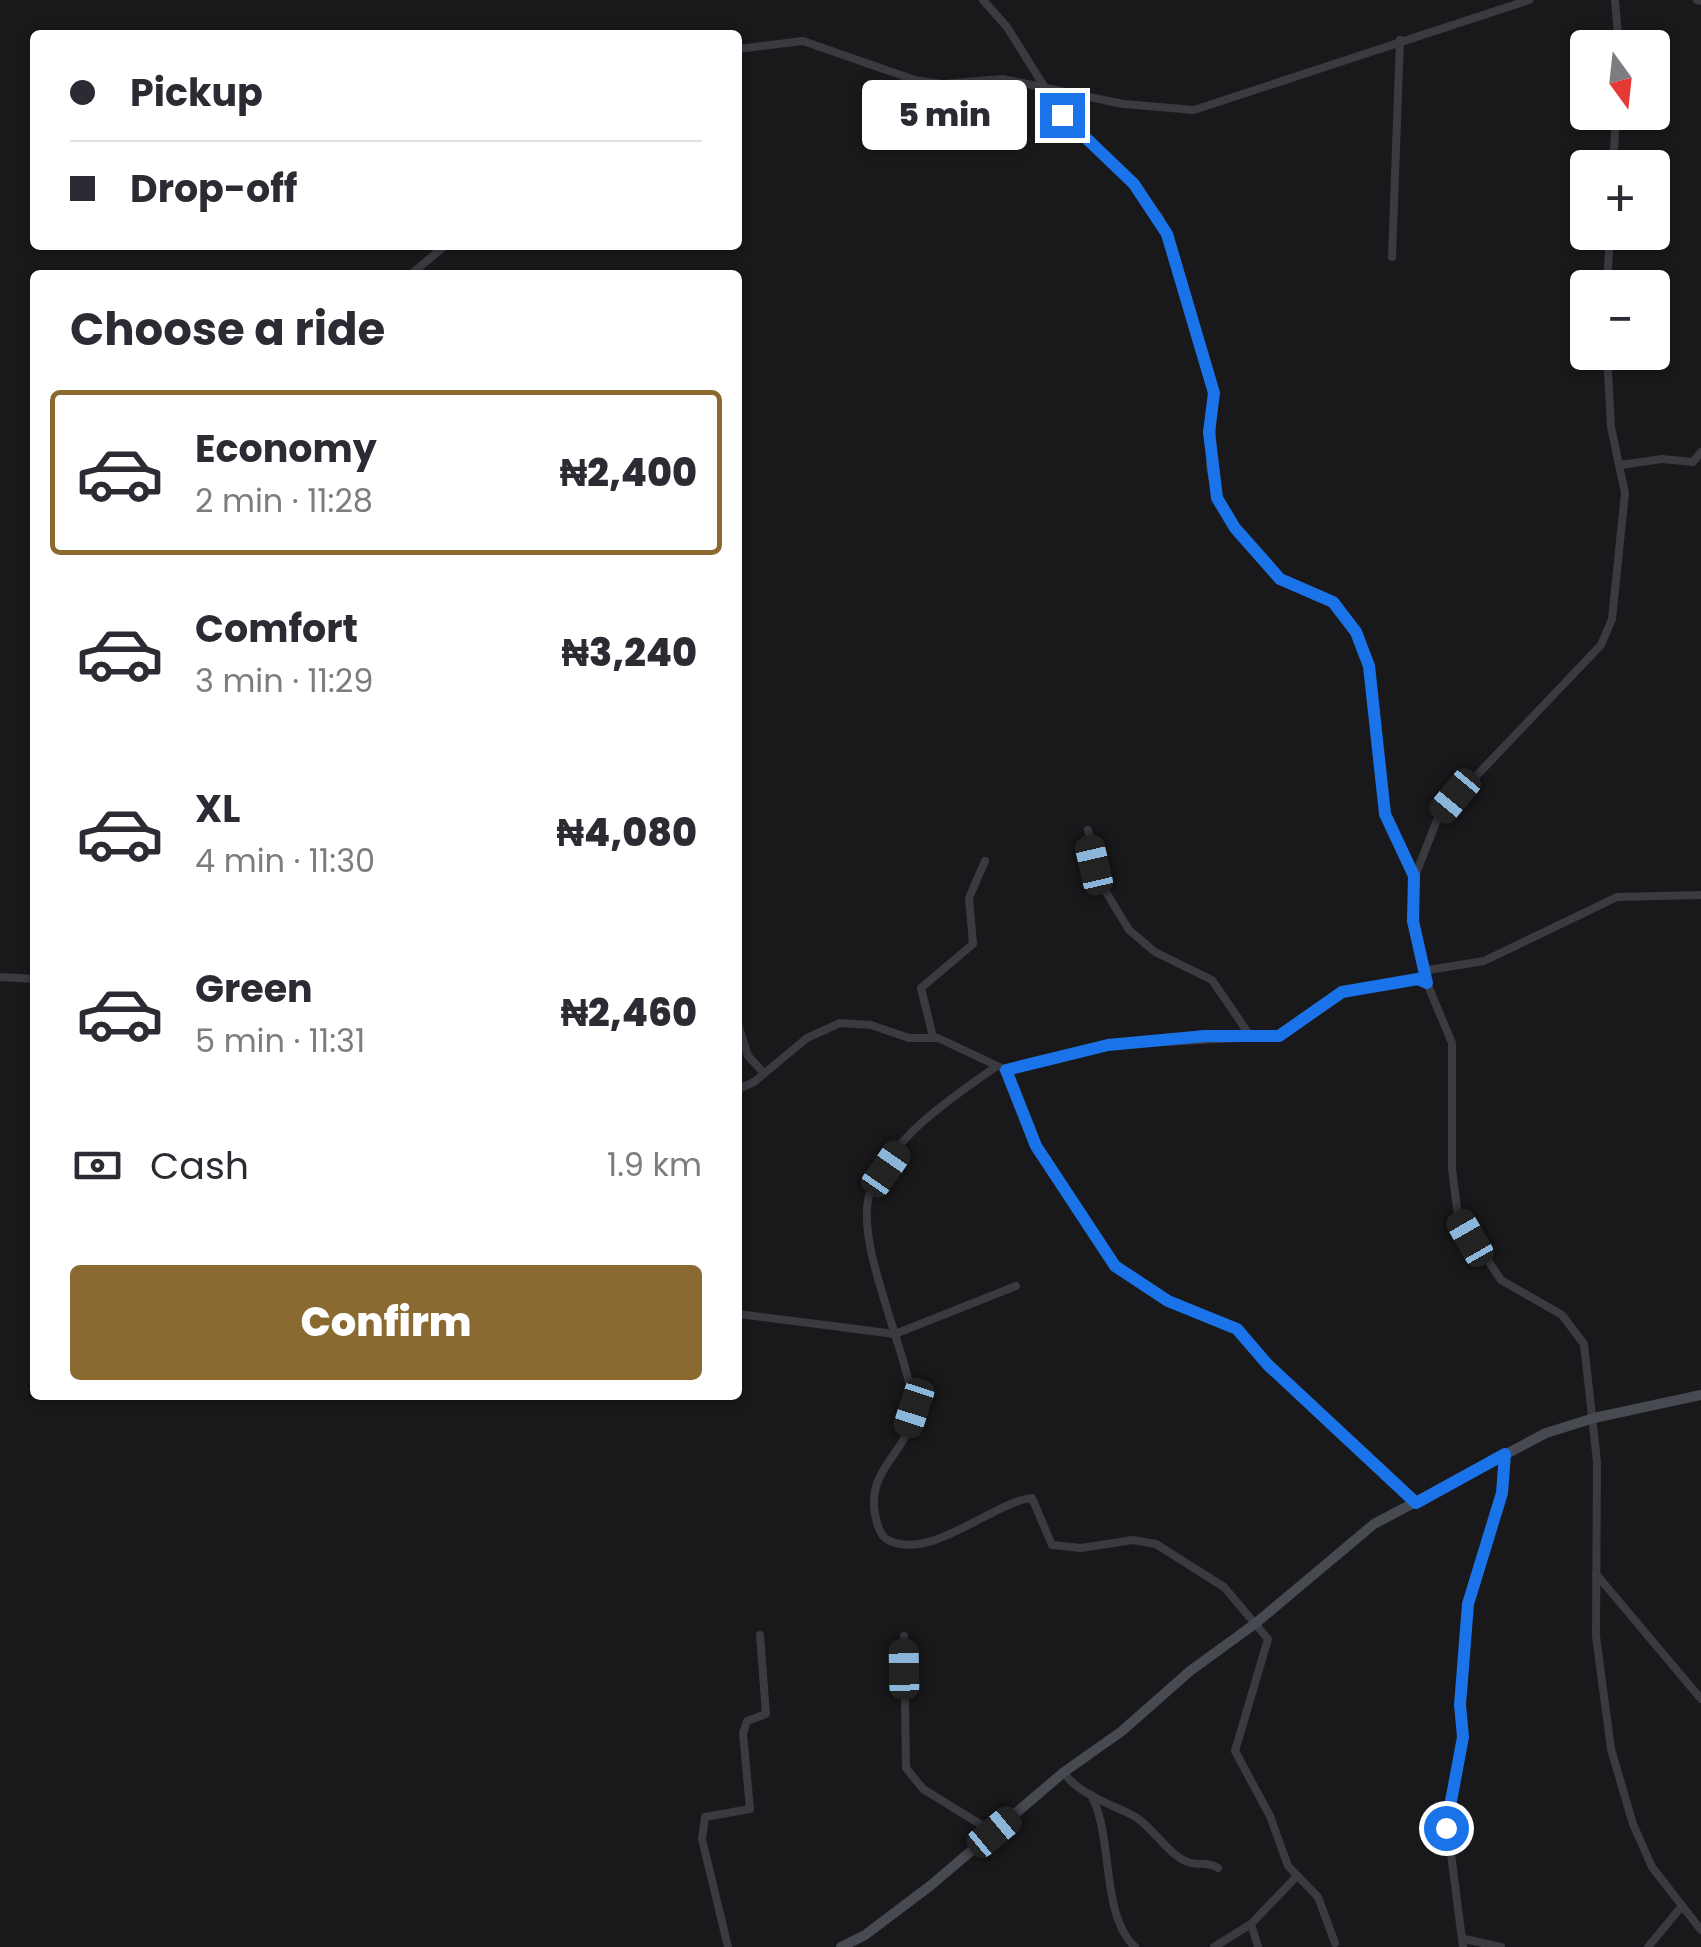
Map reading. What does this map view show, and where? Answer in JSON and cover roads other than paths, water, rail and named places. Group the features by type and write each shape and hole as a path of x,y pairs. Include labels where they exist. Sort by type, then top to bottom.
{"main road":[{"path":"841,1947 865,1936 1064,1772 1122,1732 1190,1670 1256,1623 1357,1536 1546,1434 1594,1418 1701,1395"}],"street":[{"path":"983,0 1049,88 1062,115 1134,184 1167,234 1214,393 1209,432 1217,498 1235,528 1280,579 1333,602 1356,632 1369,666 1385,814 1414,876"},
{"path":"742,49 803,41 915,80 942,84 1003,79 1123,104 1194,110 1529,0"},
{"path":"1616,0 1618,30"},
{"path":"1392,257 1400,40"},
{"path":"416,270 440,250"},
{"path":"1607,370 1608,404 1624,493 1612,619 1601,645 1439,816 1414,876 1413,921 1422,971 1452,1042 1452,1169 1458,1216 1501,1280 1544,1302 1574,1328 1584,1344 1594,1418 1596,1636 1611,1749 1632,1824 1652,1868 1701,1930"},
{"path":"1693,462 1701,452"},
{"path":"1620,465 1662,458 1693,462 1701,469"},
{"path":"1088,830 1103,887 1129,930 1155,952 1212,980 1251,1037"},
{"path":"933,1037 921,988 973,944 969,898 985,861"},
{"path":"1422,971 1484,961 1617,897 1701,895"},
{"path":"0,977 30,979"},
{"path":"742,1087 807,1038 840,1023 871,1025 909,1038 933,1037 994,1068 1006,1070 1108,1045 1288,1032 1342,992 1418,979 1427,983"},
{"path":"742,1037 748,1056 764,1073"},
{"path":"994,1068 917,1124 870,1192 870,1244 914,1408 904,1437 886,1460 873,1493 880,1532 888,1541 945,1538 1032,1498 1052,1546 1081,1548 1133,1540 1156,1544 1224,1587 1268,1638 1266,1655 1236,1735 1235,1751 1264,1804 1288,1866 1318,1897 1335,1943"},
{"path":"1006,1070 1036,1146 1115,1266 1168,1301 1237,1329 1268,1365 1416,1503"},
{"path":"742,1315 895,1334 1016,1286"},
{"path":"1501,1947 1463,1943 1446,1814 1463,1737 1460,1705 1468,1604 1502,1493 1505,1454"},
{"path":"1596,1574 1701,1699"},
{"path":"728,1947 702,1839 705,1817 711,1813 750,1809 743,1733 747,1721 766,1714 760,1635"},
{"path":"904,1636 906,1768 923,1789 994,1832"},
{"path":"1064,1772 1074,1785 1108,1800 1116,1810 1144,1824 1184,1860 1218,1868"},
{"path":"1091,1795 1104,1826 1103,1855 1119,1924 1135,1947"},
{"path":"1214,1947 1251,1924 1297,1876"},
{"path":"1648,1947 1682,1906"},
{"path":"1251,1924 1258,1947"},
{"path":"865,1936 872,1947"}]}
